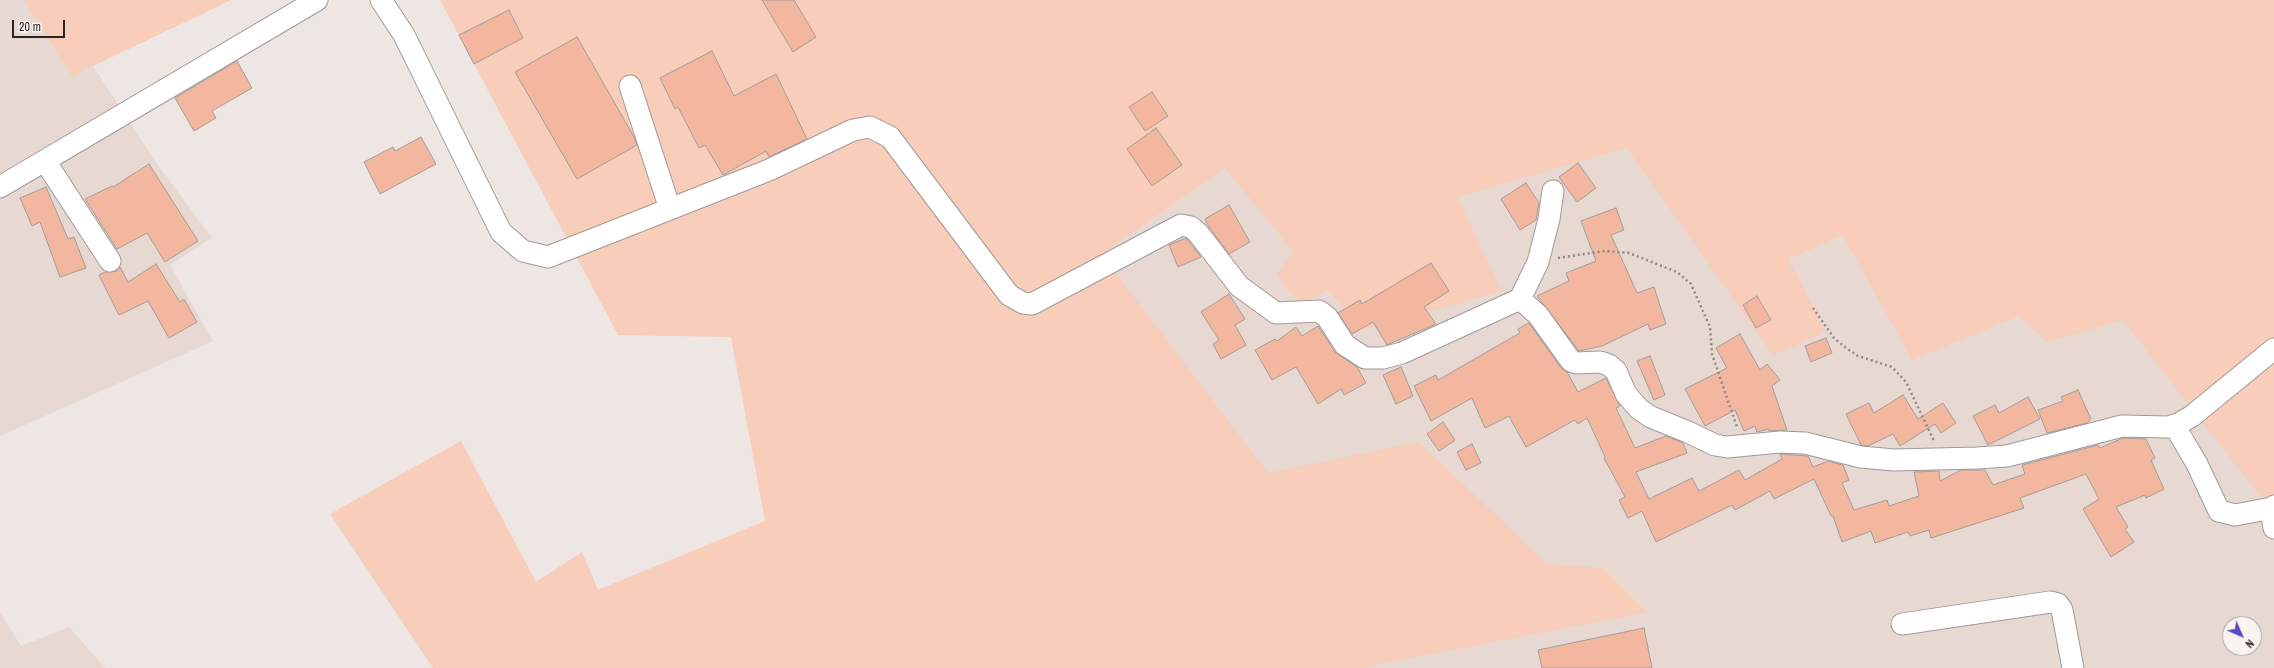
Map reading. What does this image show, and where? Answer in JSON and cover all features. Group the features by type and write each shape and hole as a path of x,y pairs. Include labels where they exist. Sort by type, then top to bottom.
{"street":[{"path":"0,187 317,0"},
{"path":"382,0 404,35 501,232 523,251 548,257 769,170 853,130 870,127 890,137 1009,295 1022,303 1032,304 1181,226 1191,227 1198,233 1239,286 1276,312 1320,312 1326,317 1345,345 1365,358 1383,358 1402,352 1520,299 1538,262 1549,219 1553,191"},
{"path":"630,86 670,209"},
{"path":"45,161 110,261"},
{"path":"1520,299 1538,315 1571,361 1576,363 1600,362 1609,365 1616,371 1626,394 1639,409 1651,417 1715,445 1727,447 1780,442 1805,443 1881,459 1942,459 2007,456 2122,426 2174,425 2192,416 2274,349"},
{"path":"2174,425 2197,464 2219,511 2234,515 2273,514"},
{"path":"1902,624 2050,602 2058,604 2062,610 2073,668"}],"path":[{"path":"1538,262 1605,251 1629,252 1677,272 1691,284 1710,327 1712,354 1745,446"},
{"path":"1813,308 1834,338 1846,348 1858,356 1892,367 1906,382 1942,459"}],"shaded area":[{"path":"0,0 231,0 93,66 155,161 212,238 170,265 213,341 0,436"},
{"path":"24,0 231,0 72,76"},
{"path":"440,0 2274,0 2274,499 2264,501 2123,320 2047,342 2019,316 1912,360 1843,235 1788,259 1826,332 1773,355 1627,148 1457,197 1502,291 1363,330 1328,290 1300,305 1276,274 1294,252 1225,168 1101,254 1268,473 1419,442 1547,564 1603,568 1647,612 1360,668 433,668 330,514 461,441 536,582 582,552 598,590 765,521 731,337 618,335"},
{"path":"833,0 2274,0 2274,668 433,668 970,438"},
{"path":"0,613 21,646 69,627 105,668 0,668"}],"building":[{"path":"762,0 794,0 816,37 793,52"},
{"path":"509,10 523,38 474,64 459,35"},
{"path":"577,37 634,137 637,145 577,179 515,72"},
{"path":"712,51 734,96 776,74 807,139 769,157 766,151 723,175 705,145 699,148 678,107 675,109 660,78"},
{"path":"237,61 252,88 212,111 216,118 194,131 175,98"},
{"path":"1152,92 1168,116 1145,131 1129,107"},
{"path":"1156,128 1182,165 1152,186 1127,149"},
{"path":"421,137 436,164 380,194 364,162 393,147 395,151"},
{"path":"1578,163 1596,188 1577,202 1559,177"},
{"path":"149,164 198,241 165,262 147,233 117,249 85,199 112,186 113,187"},
{"path":"1526,183 1539,203 1536,220 1520,230 1501,199"},
{"path":"46,187 68,239 74,237 86,268 60,277 40,222 32,226 20,198"},
{"path":"1229,205 1250,242 1229,254 1209,227 1205,219"},
{"path":"1616,208 1624,230 1611,235 1637,293 1654,287 1666,324 1650,330 1648,324 1602,346 1579,351 1537,296 1569,281 1566,273 1596,261 1581,221"},
{"path":"1186,238 1201,257 1178,267 1169,245"},
{"path":"1431,263 1449,291 1424,307 1436,324 1387,345 1373,322 1352,334 1338,313 1360,300 1362,304"},
{"path":"156,264 180,302 184,299 197,322 169,338 148,301 119,315 99,275 105,272 116,271 120,267 128,282"},
{"path":"1229,294 1245,319 1235,325 1246,345 1221,359 1213,344 1219,340 1201,312"},
{"path":"1757,296 1771,320 1756,328 1743,305"},
{"path":"1529,323 1561,368 1567,372 1578,392 1606,378 1620,406 1616,408 1635,448 1666,436 1683,443 1687,453 1636,472 1649,499 1692,478 1699,491 1739,470 1745,480 1782,459 1780,454 1808,456 1813,467 1828,461 1843,465 1849,480 1842,483 1854,510 1887,500 1889,506 1919,496 1914,472 1939,471 1940,481 1961,470 1985,470 1993,485 2025,474 2022,465 2098,445 2100,448 2123,438 2146,439 2155,458 2151,460 2164,489 2146,498 2145,495 2116,507 2128,527 2125,529 2134,542 2111,557 2083,509 2099,499 2086,474 2020,498 2024,508 1931,538 1929,530 1910,536 1908,532 1875,543 1871,531 1842,542 1833,516 1831,516 1814,479 1774,499 1770,491 1735,510 1732,505 1656,542 1642,511 1628,518 1619,500 1625,497 1604,458 1605,457 1587,418 1578,424 1575,420 1526,447 1509,416 1485,428 1472,398 1431,421 1414,386 1436,375 1438,380 1520,333 1518,329"},
{"path":"1318,326 1335,352 1357,367 1366,383 1344,395 1341,389 1318,404 1296,367 1272,380 1255,350 1275,339 1277,341 1296,327 1302,336"},
{"path":"1740,334 1760,370 1767,364 1780,380 1772,386 1787,430 1769,431 1769,429 1757,432 1755,426 1744,431 1735,410 1705,426 1685,389 1727,368 1716,348"},
{"path":"1826,338 1832,353 1811,362 1805,346"},
{"path":"1650,356 1665,395 1654,400 1637,361"},
{"path":"1401,367 1413,396 1396,404 1383,375"},
{"path":"2078,390 2091,419 2087,423 2047,433 2038,410 2063,401 2061,397"},
{"path":"1903,395 1918,419 1943,403 1956,423 1941,433 1935,424 1900,446 1893,434 1868,446 1861,445 1846,414 1869,403 1874,413"},
{"path":"2028,397 2040,419 1988,445 1973,416 1995,405 1999,413"},
{"path":"1443,422 1455,440 1439,451 1427,434"},
{"path":"1472,444 1481,463 1466,470 1457,452"},
{"path":"1644,628 1652,668 1542,668 1538,650"}]}
